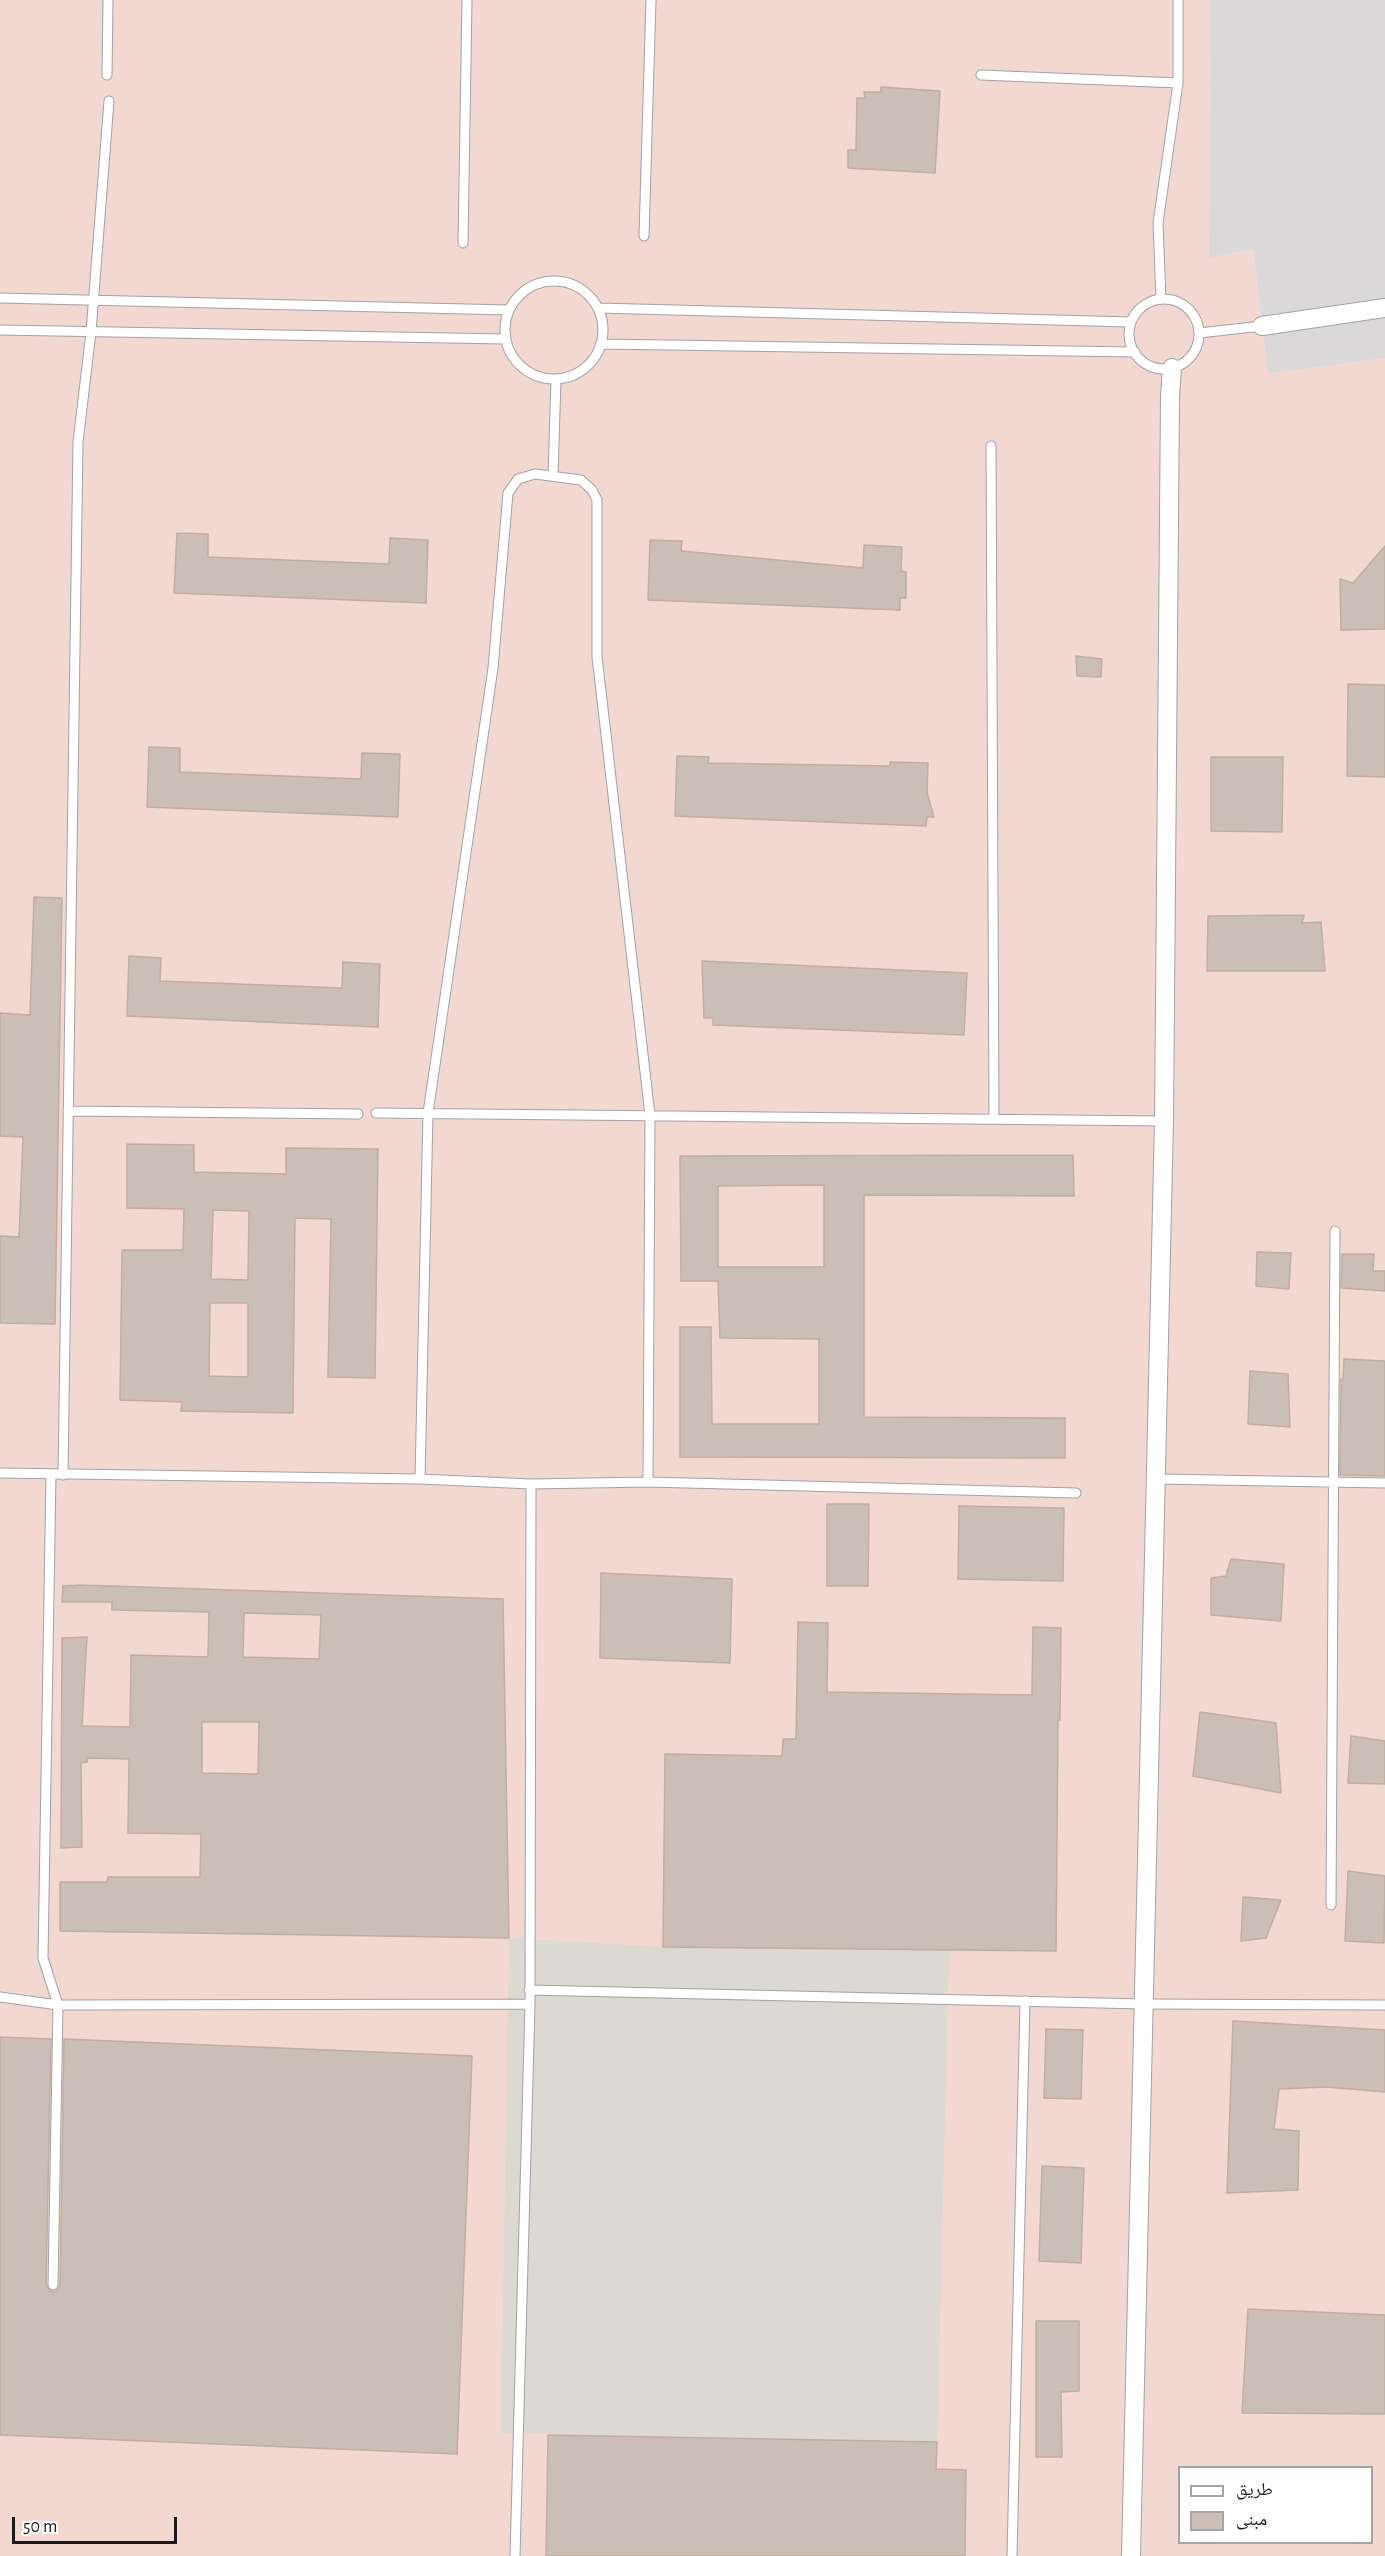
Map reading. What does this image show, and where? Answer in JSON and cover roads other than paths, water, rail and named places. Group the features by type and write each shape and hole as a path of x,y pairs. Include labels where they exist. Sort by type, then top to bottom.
{"street":[{"path":"1262,326 1385,308"},
{"path":"1131,2556 1164,1121 1172,368"}],"lane":[{"path":"107,75 108,0"},
{"path":"463,243 467,0"},
{"path":"644,236 651,0"},
{"path":"1161,299 1158,223 1178,83 1178,0"},
{"path":"981,75 1178,83"},
{"path":"63,1474 78,442 91,332 109,101"},
{"path":"559,281 582,290 598,308 603,332 600,344 588,364 568,376 556,379 544,378 524,368 509,350 506,339 506,320 509,310 524,291 534,284 559,281"},
{"path":"0,298 509,310"},
{"path":"1161,299 1172,300 1191,312 1199,333 1192,355 1183,363 1172,368 1159,369 1148,365 1135,352 1129,335 1131,322 1137,311 1148,303 1161,299"},
{"path":"598,308 1131,322"},
{"path":"1199,333 1262,326"},
{"path":"0,330 506,339"},
{"path":"600,344 1135,352"},
{"path":"553,475 556,379"},
{"path":"991,446 994,1119"},
{"path":"420,1479 428,1113 493,668 508,493 518,479 526,475 553,475 581,480 592,490 597,500 597,657 650,1115 648,1482"},
{"path":"68,1111 358,1114"},
{"path":"376,1113 1164,1121"},
{"path":"1330,1905 1335,1231"},
{"path":"0,1473 420,1479 531,1484 648,1482 1076,1493"},
{"path":"51,1474 43,1958 58,2005 53,2285"},
{"path":"1157,1479 1385,1483"},
{"path":"515,2556 530,2004 531,1484"},
{"path":"529,1990 1144,2004 1385,2005"},
{"path":"0,1997 58,2005 530,2004"},
{"path":"1012,2556 1025,2001"}]}
